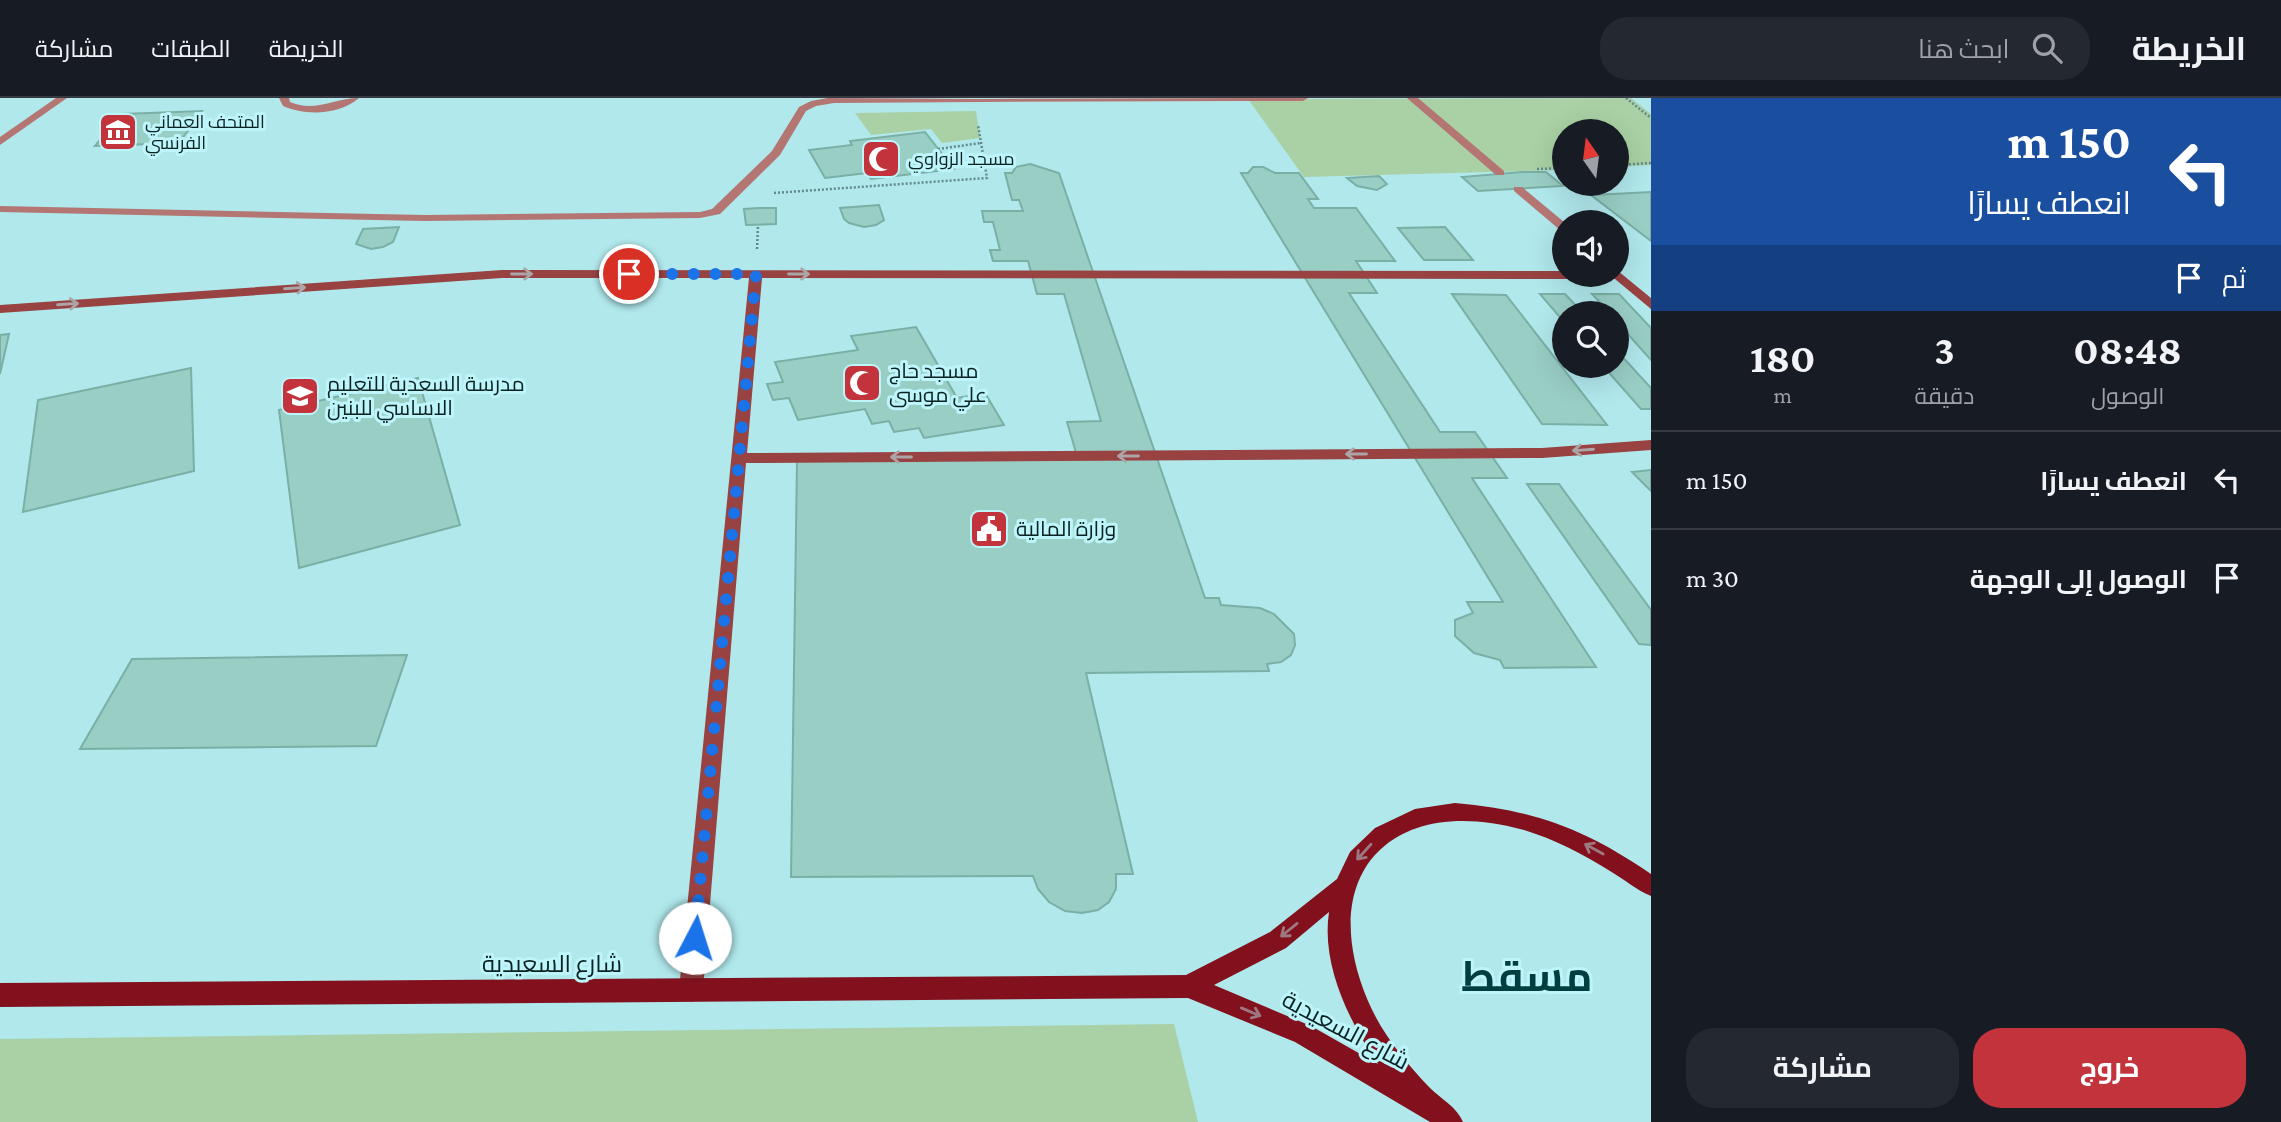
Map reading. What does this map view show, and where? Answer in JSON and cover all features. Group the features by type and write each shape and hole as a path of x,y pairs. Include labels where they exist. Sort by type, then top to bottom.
{"main road":[{"path":"1443,1117 1400,1073 1371,1033 1351,992 1339,954 1337,918 1342,887 1353,864 1369,845 1389,830 1422,817 1459,812 1501,816 1544,827 1581,842 1651,886"},
{"name":"شارع السعيدية","path":"1188,986 1278,940 1342,887"},
{"name":"شارع السعيدية","path":"0,995 1188,986 1303,1034 1443,1117"}],"street":[{"path":"0,142 62,98"},
{"path":"284,98 286,104 292,107 310,109 333,107 354,98"},
{"path":"0,209 425,218 700,215 716,212 776,153 802,109 814,103 902,99 1303,98"},
{"path":"1412,98 1500,173"},
{"path":"1518,189 1552,218"},
{"path":"0,309 502,274 1552,274"},
{"path":"691,990 756,274"},
{"path":"1629,285 1651,305"},
{"path":"739,458 1542,453 1651,445"}],"path":[{"path":"1626,98 1651,118"},
{"path":"734,194 987,178 977,99"},
{"path":"939,149 981,144"},
{"path":"1629,164 1651,163"}],"green space":[{"path":"1631,98 1651,114 1651,165 1629,166 1629,119 1552,119 1552,170 1304,177 1248,99"},
{"path":"976,111 980,138 942,143 931,129 871,135 855,113"},
{"path":"1174,1024 1198,1122 0,1122 0,1039"}],"building":[{"path":"202,111 179,143 95,146 122,114"},
{"name":"مسجد الزواوي","path":"925,132 954,169 871,179 867,173 825,178 809,150 852,145 850,141"},
{"name":"وزارة المالية","path":"1030,164 1059,173 1205,598 1219,598 1221,605 1260,608 1274,614 1294,634 1295,645 1291,655 1281,662 1267,664 1269,671 1086,673 1133,874 1116,874 1116,889 1109,902 1098,910 1082,913 1065,911 1049,902 1038,889 1033,876 791,877 797,461 1077,456 1067,422 1101,421 1064,294 1037,294 1028,261 993,261 990,250 1000,250 993,222 984,222 982,211 1023,211 1019,200 1012,200 1005,173 1012,173 1016,167"},
{"path":"1253,167 1263,167 1275,173 1299,173 1318,199 1308,199 1314,208 1356,208 1395,261 1356,261 1377,293 1349,293 1440,432 1475,432 1507,478 1472,478 1596,667 1504,668 1500,660 1474,653 1455,636 1455,620 1473,613 1467,602 1503,602 1241,173 1248,173"},
{"path":"1546,172 1552,177 1552,187 1478,191 1462,177"},
{"path":"1379,176 1387,184 1377,190 1357,186 1347,178"},
{"path":"1651,192 1651,241 1629,224 1629,210 1611,210 1592,196 1629,196 1629,193"},
{"path":"879,205 884,220 864,227 849,223 844,219 840,208"},
{"path":"776,208 776,224 746,225 744,209"},
{"path":"399,227 393,242 383,247 371,249 356,244 363,229"},
{"path":"1445,227 1473,260 1424,260 1398,228"},
{"path":"1452,294 1506,295 1552,354 1552,378 1570,378 1607,425 1542,424"},
{"path":"1540,294 1565,294 1572,301 1552,301 1552,308"},
{"path":"1592,294 1619,294 1626,301 1599,301"},
{"path":"1629,305 1651,328 1651,360 1629,335"},
{"name":"مسجد حاج علي موسى","path":"916,327 957,398 985,393 1004,425 924,438 919,428 894,432 889,421 872,424 865,409 798,420 789,398 773,400 767,384 783,382 775,362 858,350 851,336"},
{"path":"9,334 0,374 0,335"},
{"path":"1629,364 1651,388 1651,409 1641,409 1614,378 1629,378"},
{"path":"191,368 194,471 23,512 38,400"},
{"path":"418,378 460,525 299,568 279,410"},
{"path":"1651,470 1651,491 1632,472"},
{"path":"1527,484 1559,484 1651,610 1651,645 1639,644"},
{"path":"407,655 376,746 80,749 132,659"}],"place":[{"name":"المتحف العماني الفرنسي","path":"118,132"},
{"name":"مسجد الزواوي","path":"881,159"},
{"name":"مسجد حاج علي موسى","path":"862,383"},
{"name":"مدرسة السعدية للتعليم الاساسي للبنين","path":"300,396"},
{"name":"وزارة المالية","path":"989,529"}],"district":[{"name":"مسقط","path":"1527,976"}],"route":[{"path":"629,274 756,274 695,938"}]}
